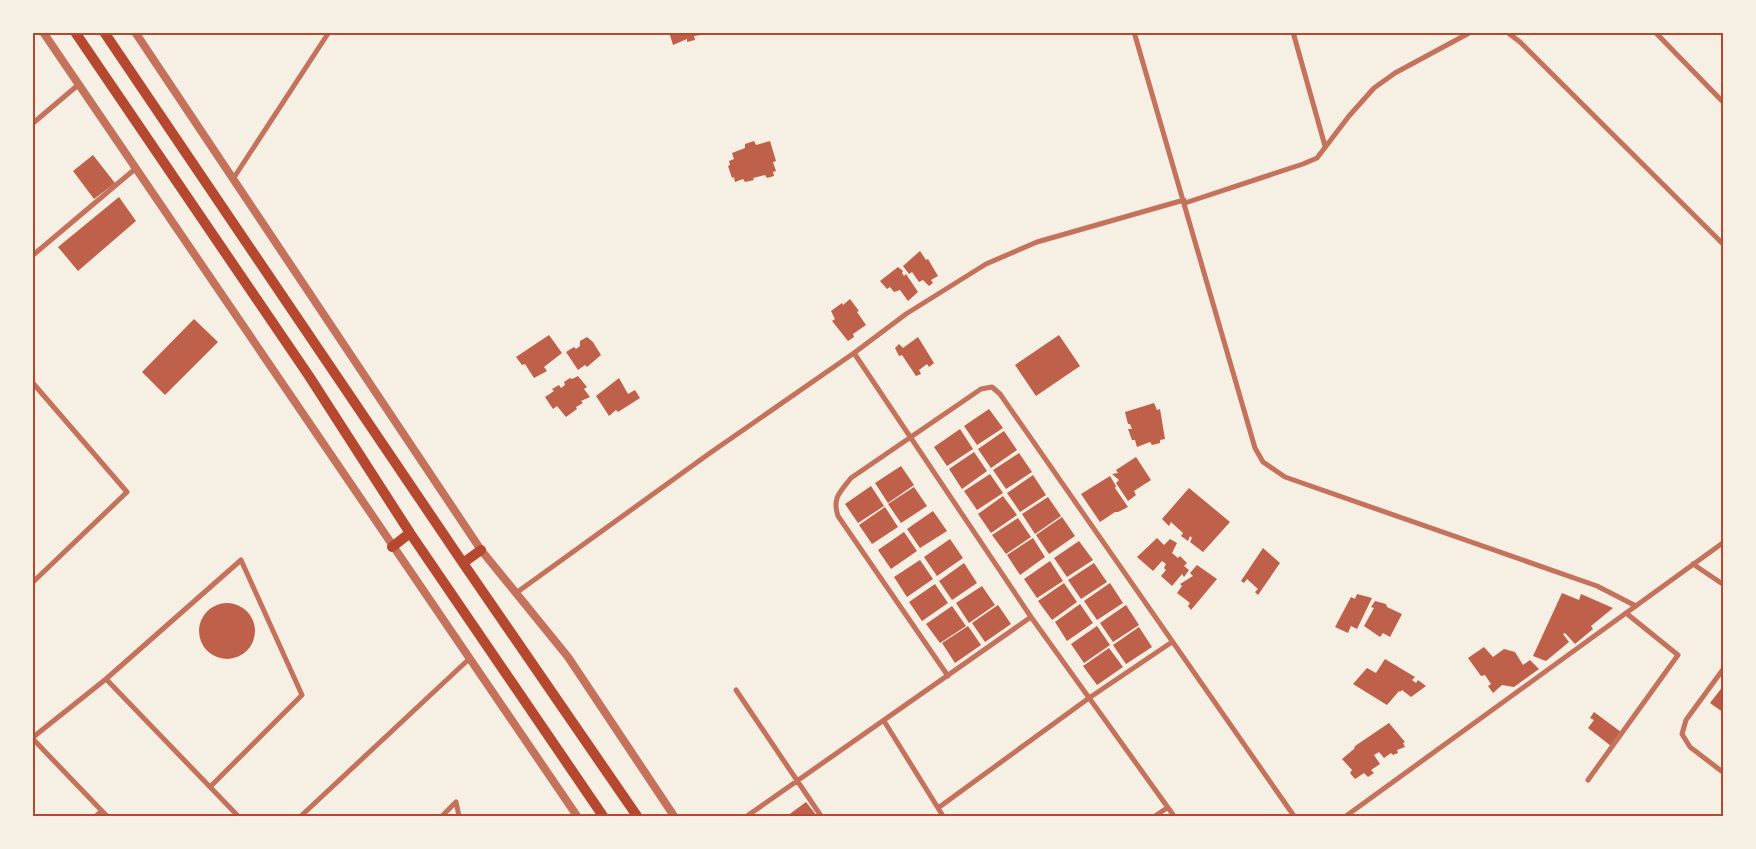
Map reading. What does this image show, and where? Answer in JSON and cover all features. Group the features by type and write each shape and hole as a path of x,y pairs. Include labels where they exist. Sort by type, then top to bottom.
{"highway":[{"path":"75,32 309,376 410,533 602,816"},
{"path":"104,32 463,563 637,816"},
{"path":"392,547 410,533"},
{"path":"463,563 481,550"}],"street":[{"path":"43,32 577,816"},
{"path":"135,32 481,550 568,657 674,816"},
{"path":"233,179 329,32"},
{"path":"516,32 531,32"},
{"path":"1134,32 1255,448 1263,462 1285,477 1597,586 1636,606"},
{"path":"1292,32 1325,146"},
{"path":"516,592 906,314 986,264 1037,242 1184,202 1317,158 1349,116 1381,83 1395,73 1471,32"},
{"path":"1507,32 1520,42 1724,245"},
{"path":"1655,32 1724,103"},
{"path":"32,124 78,85"},
{"path":"32,256 135,168"},
{"path":"854,352 1031,617 1174,816"},
{"path":"32,382 127,492 32,583"},
{"path":"948,676 838,516 835,506 838,494 851,478 981,389 992,387 1006,402 1294,816"},
{"path":"1346,816 1724,542"},
{"path":"107,816 32,738 106,679 241,560 302,696 210,787"},
{"path":"1693,564 1724,585"},
{"path":"1588,780 1678,655 1626,613"},
{"path":"747,816 1031,617"},
{"path":"938,808 1089,698 1172,642"},
{"path":"301,816 469,659"},
{"path":"1724,668 1686,720 1682,734 1690,747 1724,772"},
{"path":"106,679 238,816"},
{"path":"736,690 796,782 821,816"},
{"path":"884,721 943,816"},
{"path":"442,816 456,802 459,816"},
{"path":"1155,816 1167,808"},
{"path":"96,816 102,811"}],"building":[{"path":"669,32 700,32 701,35 694,36 695,40 687,42 687,39 673,45"},
{"path":"754,141 756,145 770,141 776,161 773,162 776,171 773,172 774,176 767,178 765,175 753,178 754,180 745,182 743,179 735,182 728,166 730,165 729,161 734,159 732,153 745,148 745,144"},
{"path":"93,155 115,183 94,199 73,171"},
{"path":"119,197 136,221 78,271 58,247"},
{"path":"920,251 926,260 928,259 938,276 931,280 933,283 929,286 923,280 919,282 912,272 909,274 903,266"},
{"path":"898,267 903,271 904,276 906,274 918,292 908,301 900,290 894,292 890,287 887,289 880,281"},
{"path":"850,299 866,325 853,334 854,337 848,341 832,321 835,319 831,311"},
{"path":"194,319 218,342 165,395 142,372"},
{"path":"549,335 562,353 544,367 547,371 534,378 525,364 522,365 516,357"},
{"path":"1059,335 1080,366 1036,396 1015,365"},
{"path":"587,337 593,342 601,355 587,367 585,365 578,370 566,352 574,347 576,349 580,346 580,341"},
{"path":"918,337 934,363 929,367 927,364 919,370 921,374 916,376 902,355 899,356 895,348 899,344 903,348"},
{"path":"578,376 587,387 584,389 590,397 581,401 583,403 566,417 557,406 553,409 545,397 554,391 552,389 559,385 561,388 565,385 564,382"},
{"path":"619,378 628,394 635,390 640,398 618,412 616,410 609,416 596,396"},
{"path":"1154,403 1157,410 1160,409 1165,439 1160,440 1160,443 1152,445 1150,442 1137,447 1128,429 1132,429 1130,424 1128,424 1125,412"},
{"path":"989,409 1003,428 977,445 964,426"},
{"path":"960,429 973,449 947,466 934,447"},
{"path":"1004,431 1017,450 991,468 978,449"},
{"path":"974,452 987,471 962,489 949,469"},
{"path":"1019,453 1032,472 1006,489 993,470"},
{"path":"1136,457 1151,480 1134,491 1136,495 1128,501 1116,483 1119,480 1112,474 1118,473 1116,470"},
{"path":"901,466 914,485 888,503 875,483"},
{"path":"990,474 1003,493 977,510 964,491"},
{"path":"1033,475 1046,495 1020,512 1007,493"},
{"path":"1110,476 1116,486 1115,488 1128,507 1115,512 1100,522 1081,494"},
{"path":"871,486 884,506 858,523 845,504"},
{"path":"914,487 927,506 901,523 888,504"},
{"path":"1189,488 1230,522 1203,552 1190,542 1192,538 1190,536 1188,541 1181,536 1183,533 1171,522 1169,526 1162,519"},
{"path":"1003,496 1017,515 991,533 978,514"},
{"path":"1048,497 1061,516 1035,534 1022,514"},
{"path":"885,507 898,527 872,544 859,525"},
{"path":"933,511 947,531 920,548 907,529"},
{"path":"1062,517 1075,536 1049,554 1036,535"},
{"path":"1018,518 1031,537 1006,554 992,535"},
{"path":"904,532 917,551 891,569 878,550"},
{"path":"1033,538 1045,557 1020,575 1007,555"},
{"path":"1157,538 1164,545 1170,539 1177,543 1172,553 1178,558 1180,556 1187,563 1184,566 1189,570 1184,577 1182,574 1172,586 1161,576 1166,570 1164,568 1166,564 1162,561 1153,571 1137,557"},
{"path":"950,539 963,558 937,576 924,557"},
{"path":"1079,541 1093,560 1067,577 1054,558"},
{"path":"1263,548 1280,563 1258,595 1255,592 1258,589 1247,579 1244,583 1241,581"},
{"path":"920,560 933,579 907,597 894,577"},
{"path":"1050,561 1063,581 1037,598 1024,579"},
{"path":"964,563 977,583 952,600 939,581"},
{"path":"1094,563 1107,582 1081,599 1068,580"},
{"path":"1197,565 1217,579 1191,610 1188,606 1190,603 1177,593 1182,586 1180,584 1193,576 1190,573"},
{"path":"1064,583 1077,602 1052,620 1038,601"},
{"path":"1110,583 1123,603 1097,620 1084,601"},
{"path":"935,584 948,603 922,621 909,602"},
{"path":"982,586 995,605 969,623 956,603"},
{"path":"1562,593 1579,600 1581,594 1613,608 1591,626 1593,629 1575,644 1565,633 1563,634 1569,642 1546,661 1533,656"},
{"path":"1357,594 1372,598 1357,629 1351,626 1348,633 1335,627 1351,597 1355,599"},
{"path":"1375,601 1386,604 1387,607 1402,614 1390,637 1383,633 1380,637 1364,626 1374,608 1371,607"},
{"path":"222,603 232,603 247,611 253,620 255,631 253,642 247,651 232,659 222,659 211,654 204,647 199,636 199,626 204,615 211,608"},
{"path":"1080,604 1093,623 1067,641 1055,622"},
{"path":"998,605 1011,624 985,642 972,623"},
{"path":"1126,605 1139,625 1113,642 1100,623"},
{"path":"952,606 966,626 940,643 926,624"},
{"path":"968,626 981,645 955,663 942,643"},
{"path":"1097,626 1110,645 1084,663 1071,644"},
{"path":"1139,627 1152,647 1126,664 1113,645"},
{"path":"1484,647 1493,657 1504,649 1515,652 1523,665 1530,660 1539,669 1514,687 1502,685 1493,693 1488,686 1491,684 1485,675 1481,676 1468,658"},
{"path":"1109,648 1123,667 1097,685 1083,666"},
{"path":"1385,659 1415,677 1412,680 1416,683 1418,680 1426,686 1411,697 1402,690 1399,691 1387,705 1353,684 1367,668 1376,673"},
{"path":"1724,685 1724,713 1710,703"},
{"path":"1594,712 1621,732 1611,746 1588,728 1594,720 1590,718"},
{"path":"1389,723 1405,742 1403,743 1405,747 1397,750 1398,753 1393,755 1391,753 1384,758 1379,752 1374,755 1380,764 1371,770 1374,773 1368,777 1364,773 1355,779 1350,773 1352,770 1342,759 1355,746"},
{"path":"806,802 817,816 787,816"}]}
